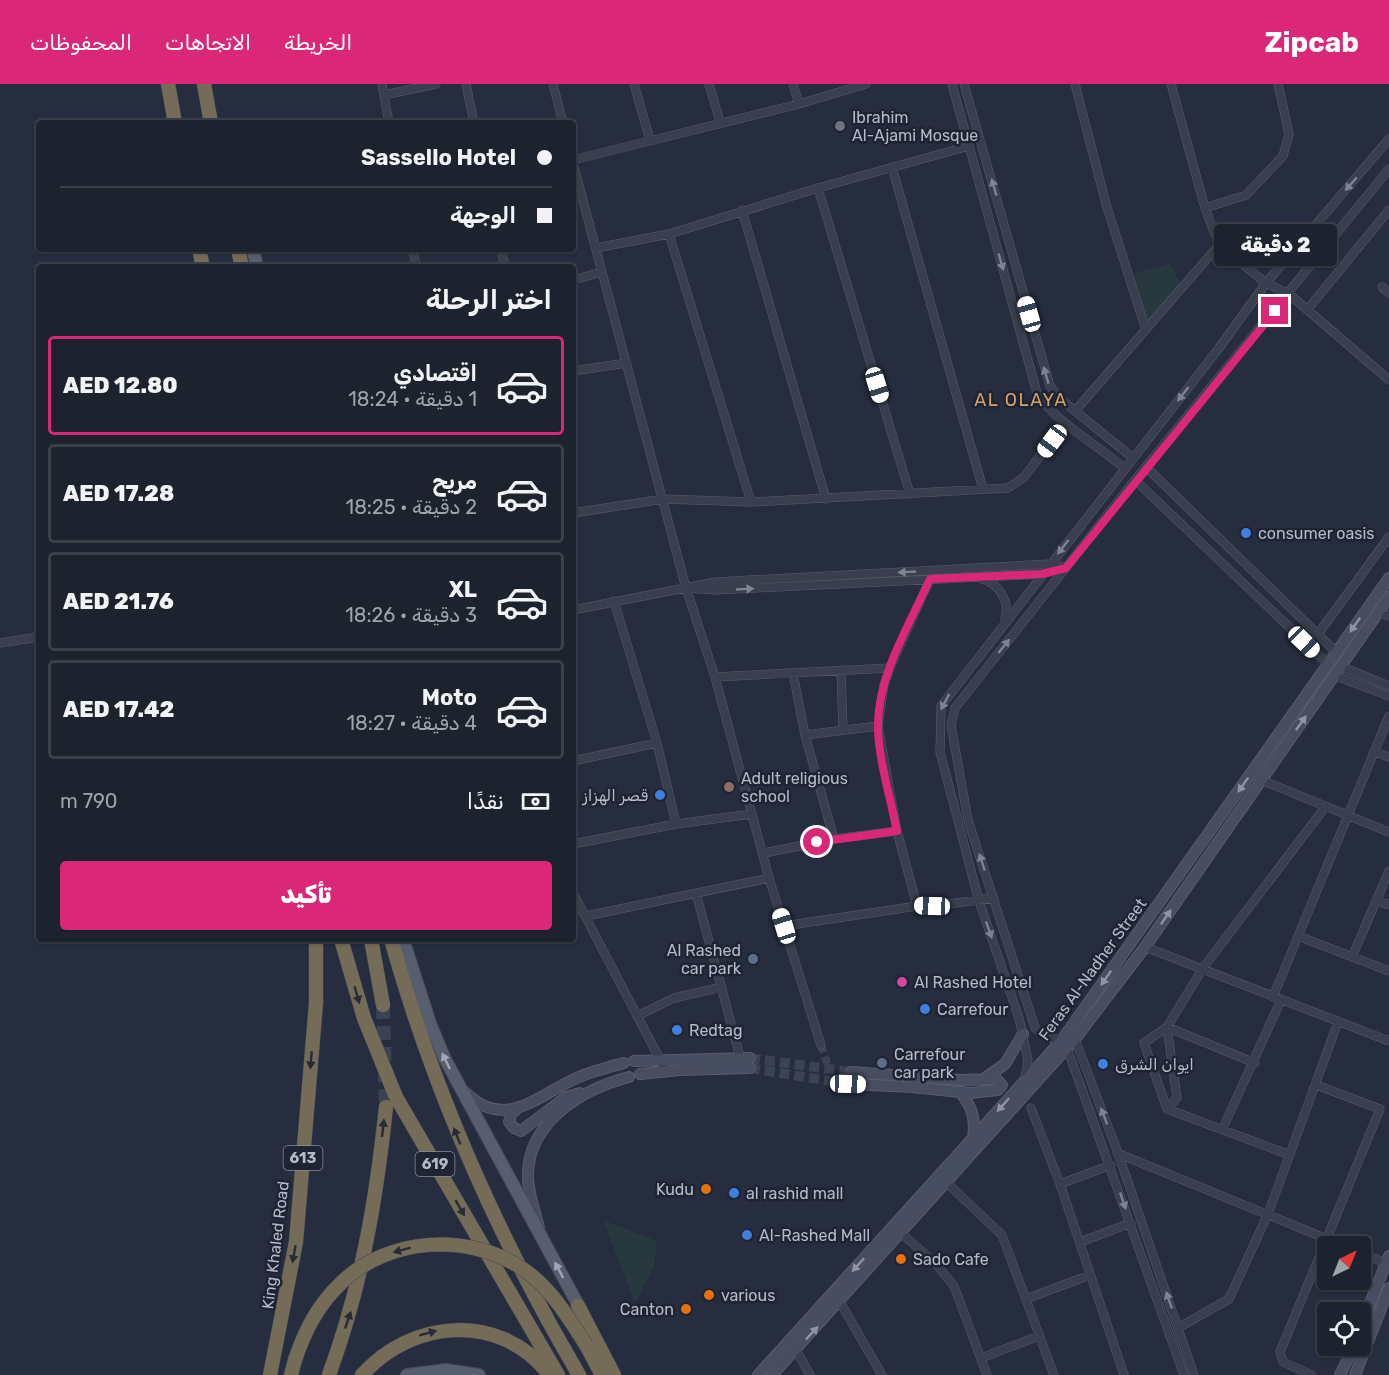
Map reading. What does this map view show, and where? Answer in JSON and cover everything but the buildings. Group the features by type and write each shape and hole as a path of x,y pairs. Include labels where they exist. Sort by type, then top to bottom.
{"highway":[{"path":"167,84 174,120"},
{"path":"206,88 212,120"},
{"name":"King Khaled Road","path":"270,1375 296,1242 316,1003 316,942"},
{"name":"619","path":"342,942 364,1018 396,1097 558,1375"},
{"path":"372,942 383,1005"},
{"name":"619","path":"392,942 409,1004 461,1145 505,1242 579,1375"},
{"path":"329,1375 352,1310 367,1244 377,1192 386,1107"},
{"path":"291,1375 308,1325 342,1282 384,1256 434,1245 486,1251 522,1268 555,1299 586,1345 602,1375"},
{"path":"578,1306 614,1375"},
{"path":"362,1375 377,1359 405,1341 449,1329 485,1332 505,1339 539,1361 550,1375"}],"main road":[{"path":"404,942 431,1026 459,1086 578,1306 619,1375"},
{"path":"407,1375 446,1370 479,1375"}],"street":[{"path":"382,84 388,120"},
{"path":"384,95 436,84"},
{"path":"466,84 473,120"},
{"path":"553,84 562,120"},
{"path":"634,84 650,140"},
{"path":"710,84 720,122"},
{"path":"793,84 799,104"},
{"path":"576,161 720,122 799,104 866,84"},
{"path":"952,84 1037,393 1065,423 1124,468"},
{"path":"964,84 1050,386 1059,398 1133,458"},
{"path":"1075,84 1106,204 1145,327"},
{"path":"1171,84 1205,208 1219,245 1266,283 1289,294 1389,380"},
{"path":"1205,208 1245,195 1283,156 1289,134 1278,84"},
{"path":"1023,1082 1028,1067 1023,1034 979,901 940,752 938,721 940,706 1220,348 1266,283 1389,139"},
{"path":"596,248 669,234 742,210 969,147"},
{"path":"892,167 983,489"},
{"path":"1068,1042 1048,1038 1035,1028 968,820 951,725 955,708 1135,480 1389,169"},
{"path":"576,173 686,588 715,676 769,878 821,1045"},
{"path":"818,188 910,494"},
{"path":"742,210 826,499"},
{"path":"1307,310 1389,210"},
{"path":"669,234 751,502"},
{"path":"1075,411 1145,327 1219,245"},
{"path":"576,279 602,272"},
{"path":"1382,288 1389,293"},
{"path":"576,371 627,363"},
{"path":"576,513 664,499 751,502 1008,488 1024,477 1065,423"},
{"path":"1146,467 1336,652"},
{"path":"1135,480 1328,664"},
{"path":"1318,634 1389,537"},
{"path":"576,609 715,582 1049,564 1066,568"},
{"path":"686,588 715,590 1042,574 1066,568"},
{"path":"975,577 989,581 999,589 1006,604 1002,624"},
{"name":"Feras Al-Nadher Street","path":"758,1375 1023,1082 1068,1042 1389,578"},
{"path":"917,906 897,831 878,726 884,685 930,579"},
{"name":"Feras Al-Nadher Street","path":"772,1375 947,1183 1068,1042 1145,947 1337,671 1384,614 1389,597"},
{"path":"614,601 657,743 676,824"},
{"path":"0,643 36,637"},
{"path":"715,676 891,668"},
{"path":"842,670 843,730"},
{"path":"1337,671 1389,686"},
{"path":"1337,671 1389,696"},
{"path":"793,673 805,735 834,839"},
{"path":"1222,1130 1255,1063 1298,936 1389,716"},
{"path":"805,735 878,726"},
{"path":"576,760 657,743"},
{"path":"1375,752 1389,757"},
{"path":"1261,780 1389,831"},
{"path":"1290,1155 1167,1108 1144,1043 1167,1028 1203,968 1326,806"},
{"path":"576,843 676,824 752,814"},
{"path":"764,854 834,839 897,831"},
{"path":"1352,957 1389,871"},
{"path":"586,916 769,878"},
{"path":"696,893 722,987 747,1061"},
{"path":"576,898 666,1071"},
{"path":"784,926 917,906 994,898"},
{"path":"1376,900 1389,905"},
{"path":"1298,936 1389,971"},
{"path":"1145,947 1389,1041"},
{"path":"638,1016 674,998 722,987"},
{"path":"1178,1328 1230,1299 1268,1214 1338,1022"},
{"path":"1167,1028 1255,1063"},
{"path":"1167,1028 1177,1098 1167,1108"},
{"path":"984,1079 1005,1064 1023,1034"},
{"path":"1068,1042 1184,1375"},
{"path":"1068,1042 1118,1153 1194,1375"},
{"path":"459,1086 480,1104 494,1109 518,1108 532,1104 578,1077 629,1062 747,1061"},
{"path":"518,1108 509,1118 514,1128 521,1131 566,1097 634,1076 747,1061"},
{"path":"848,1084 984,1093 1001,1088 996,1079 960,1080 851,1072"},
{"path":"1316,1085 1380,1109 1327,1236"},
{"path":"542,1237 529,1186 528,1175 532,1150 548,1121 596,1089"},
{"path":"960,1092 972,1109 975,1125 973,1138"},
{"path":"1031,1108 1060,1184 1124,1375"},
{"path":"1222,1130 1235,1125"},
{"path":"1104,1148 1319,1236"},
{"path":"1060,1184 1111,1165"},
{"path":"947,1183 1002,1235 1054,1375"},
{"path":"1080,1242 1131,1223"},
{"path":"901,1233 936,1264 954,1286 987,1375"},
{"path":"1371,1256 1388,1260 1371,1302"},
{"path":"1312,1375 1283,1362 1280,1352 1317,1261"},
{"path":"1026,1299 1090,1275"},
{"path":"1355,1375 1389,1288"},
{"path":"840,1302 882,1375"},
{"path":"981,1358 1040,1336"},
{"path":"796,1350 810,1375"},
{"path":"1340,1375 1349,1356"}],"shaded area":[{"path":"1170,263 1180,284 1145,327 1130,275"},
{"path":"603,1220 657,1241 654,1266 635,1303"}],"tunnel":[{"path":"383,1005 386,1107"},
{"path":"821,1045 829,1069"},
{"path":"750,1058 851,1072"},
{"path":"750,1068 848,1084"}],"place":[{"name":"Ibrahim Al-Ajami Mosque","path":"840,126"},
{"name":"consumer oasis","path":"1246,533"},
{"name":"Adult religious school","path":"729,787"},
{"name":"قصر الهزاز","path":"660,795"},
{"name":"Al Rashed car park","path":"753,959"},
{"name":"Al Rashed Hotel","path":"902,982"},
{"name":"Carrefour","path":"925,1009"},
{"name":"Redtag","path":"677,1030"},
{"name":"Carrefour car park","path":"882,1063"},
{"name":"ايوان الشرق","path":"1103,1064"},
{"name":"Kudu","path":"706,1189"},
{"name":"al rashid mall","path":"734,1193"},
{"name":"Al-Rashed Mall","path":"747,1235"},
{"name":"Sado Cafe","path":"901,1259"},
{"name":"various","path":"709,1295"},
{"name":"Canton","path":"686,1309"}],"district":[{"name":"AL OLAYA","path":"1021,400"}],"route":[{"path":"817,842 897,831 878,726 884,685 930,579 1042,574 1066,568 1135,480 1275,311"}]}
